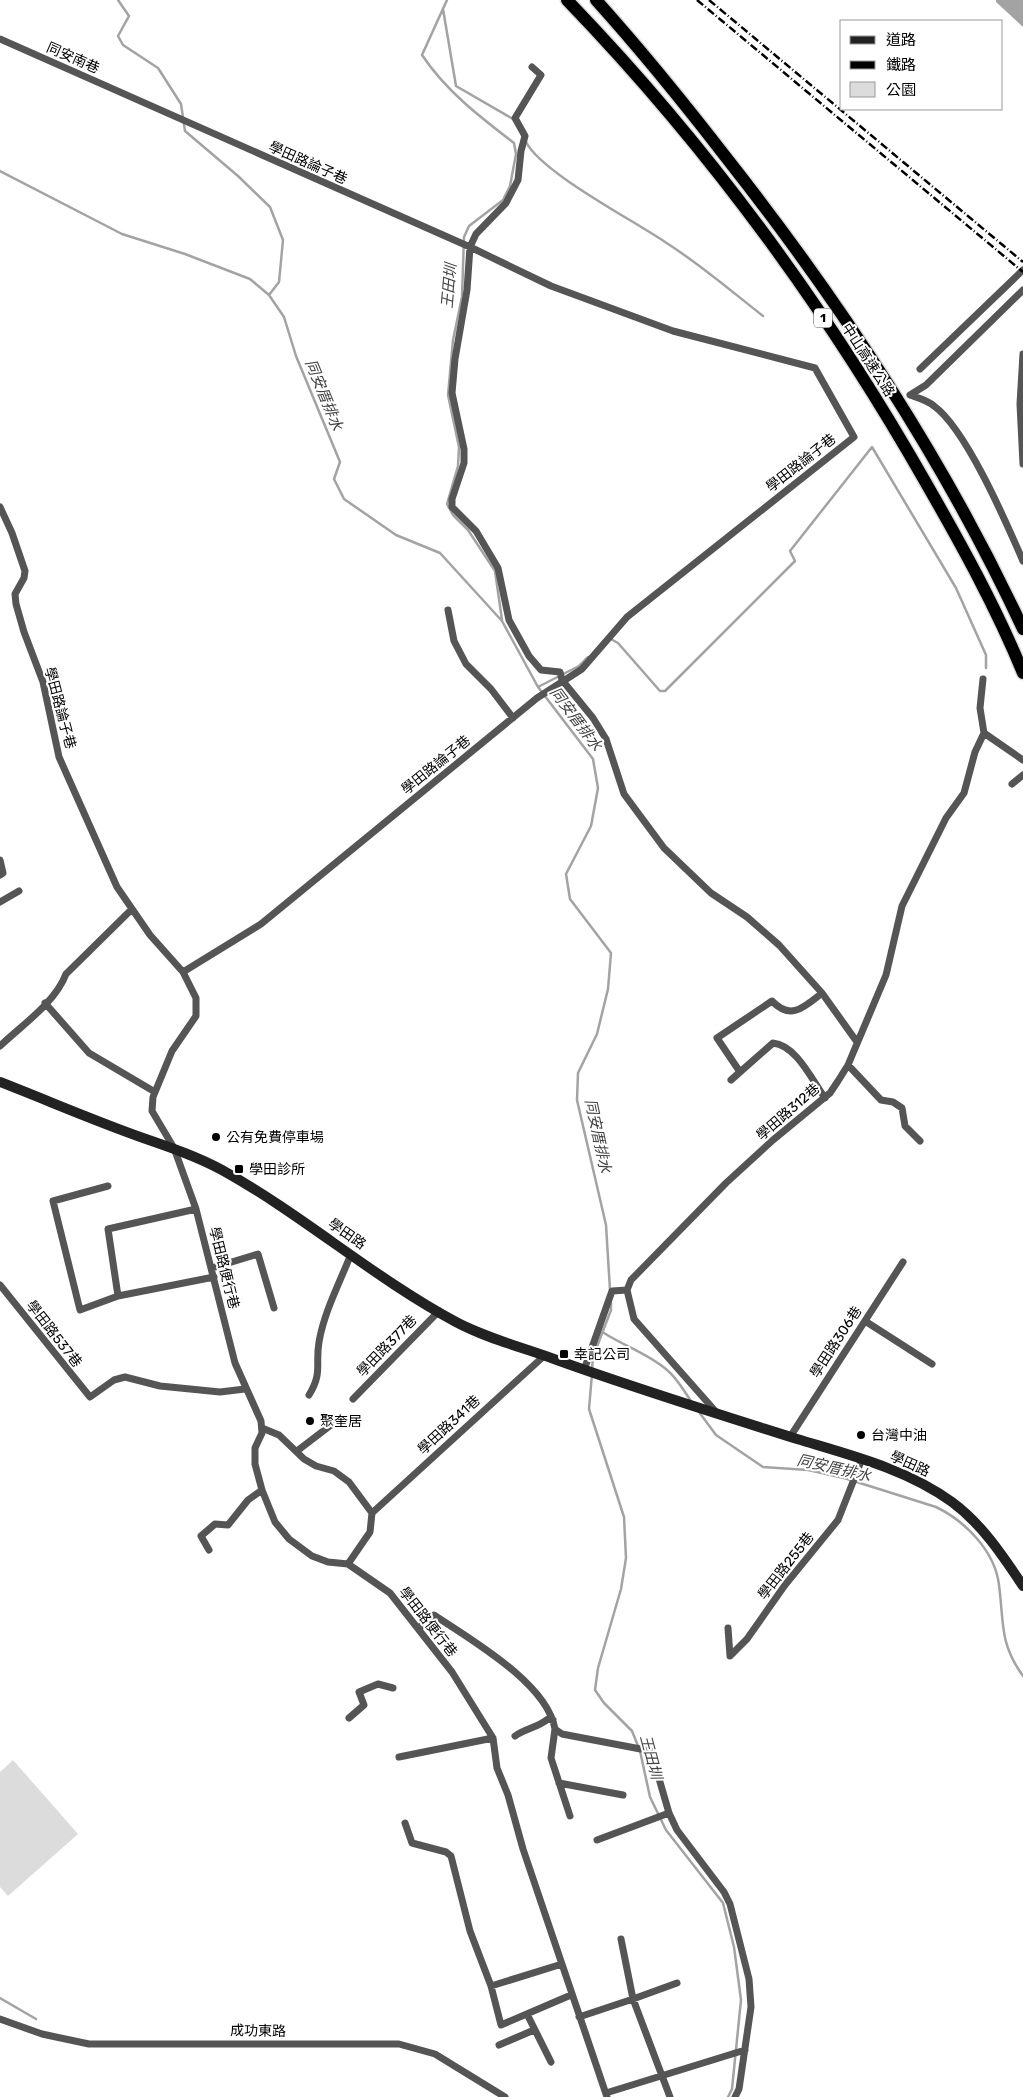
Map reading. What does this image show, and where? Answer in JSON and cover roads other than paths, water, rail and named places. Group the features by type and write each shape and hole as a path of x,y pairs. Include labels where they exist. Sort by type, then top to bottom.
{"highway":[{"name":"中山高速公路","path":"568,0 610,45 677,124 800,285 901,439 959,541 1023,673"},
{"name":"中山高速公路","path":"596,0 691,112 815,275 916,430 975,532 1023,629"}],"main road":[{"name":"學田路","path":"0,1082 147,1140 174,1148 218,1168 268,1196 393,1284 456,1322 584,1370 862,1459 909,1477 952,1502 985,1533 1023,1586"}],"street":[{"name":"同安南巷","path":"0,40 137,100"},
{"path":"532,67 541,75 515,118 526,136 521,151 518,180 506,204 476,234 470,248 467,290 455,359 452,392 464,449 464,463 452,499 452,507 476,532 498,568 509,620 529,656 541,670 560,672 562,680 594,718 606,739 624,794 664,848 711,893 747,917 779,945 822,993 858,1042"},
{"name":"學田路論子巷","path":"137,100 551,286 672,331 816,368 854,437 628,617 582,669 562,680 513,718 260,924 183,972"},
{"path":"920,369 1023,270"},
{"path":"1023,290 926,384 910,395 934,405 949,421 979,467 1023,561"},
{"path":"1023,354 1020,404 1023,464"},
{"name":"學田路論子巷","path":"0,507 12,533 25,571 24,578 15,594 16,604 24,632 43,682 60,756 117,887 150,935 183,972 196,998 196,1016 172,1051 155,1092 152,1111 174,1148"},
{"path":"448,610 454,641 466,664 491,689 513,718"},
{"path":"983,679 980,708 984,733 1023,760"},
{"name":"學田路312巷","path":"627,1290 631,1280 726,1183 772,1140 830,1093 848,1065 886,975 896,921 902,906 946,818 964,793 975,752 984,733"},
{"path":"1012,784 1023,775"},
{"path":"0,860 3,873 0,875"},
{"path":"0,902 19,891"},
{"path":"0,1046 45,1004 62,986 66,974 132,909"},
{"path":"740,1072 717,1038 772,1001 779,1009 787,1012 803,1008 822,993"},
{"path":"45,1004 89,1053 155,1092"},
{"path":"731,1080 773,1043 783,1044 800,1062 825,1098"},
{"path":"848,1065 881,1100 893,1102 902,1108 905,1126 920,1141"},
{"name":"學田路便行巷","path":"174,1148 196,1209 235,1363 245,1389 261,1421 262,1433 256,1448 255,1464 262,1490 275,1522 289,1539 312,1556 328,1562 348,1564 390,1593 419,1628 468,1696 493,1738 497,1768 508,1795 523,1849 571,1996 607,2095 745,2050"},
{"path":"108,1186 53,1201 80,1310 118,1296 214,1277"},
{"path":"118,1296 108,1229 196,1209"},
{"path":"212,1268 258,1254 274,1308"},
{"path":"309,1395 318,1381 318,1343 324,1322 351,1254"},
{"name":"學田路306巷","path":"790,1437 903,1262"},
{"name":"學田路537巷","path":"0,1285 90,1397 114,1380 125,1377 160,1386 220,1392 245,1389"},
{"path":"584,1370 612,1291 627,1290 634,1319 719,1414"},
{"name":"學田路377巷","path":"353,1399 439,1311"},
{"path":"865,1321 932,1364"},
{"name":"學田路341巷","path":"372,1513 544,1356"},
{"path":"297,1451 331,1425"},
{"path":"262,1428 279,1436 304,1459 316,1466 334,1471 349,1482 372,1513 370,1532 348,1564"},
{"name":"學田路255巷","path":"728,1628 730,1656 747,1639 785,1585 838,1520 862,1459"},
{"path":"209,1550 201,1536 215,1524 228,1525 248,1500 262,1490"},
{"path":"419,1628 434,1615 512,1667 553,1720 555,1729 551,1758 570,1816"},
{"path":"349,1718 364,1705 359,1692 378,1684 393,1688"},
{"path":"515,1736 523,1730 539,1726 548,1719 553,1720"},
{"path":"555,1729 562,1734 651,1750 669,1813 676,1830 724,1892 730,1904 749,1979 751,2006 739,2089 735,2097"},
{"path":"399,1757 493,1738"},
{"path":"559,1783 623,1795"},
{"path":"597,1840 669,1813"},
{"path":"405,1822 412,1843 446,1852 451,1856 470,1932 490,1986 500,2025 571,1996"},
{"path":"620,1939 633,1999 670,2097"},
{"path":"490,1986 562,1964"},
{"path":"579,2017 677,1984"},
{"path":"527,2014 551,2062"},
{"name":"成功東路","path":"0,2019 42,2034 89,2044 398,2044 435,2054 505,2097"},
{"path":"500,2045 534,2030"}],"waterway":[{"path":"118,0 129,16 118,36 123,45 158,68 181,104 185,131 238,176 270,207 283,240 279,282 269,295"},
{"name":"王田圳","path":"447,0 422,55 453,92 514,143 516,154 510,186 503,200 469,226 464,237 462,297 453,340 448,395 459,447 458,466 447,504 453,515 468,530 495,571 502,620"},
{"path":"443,9 456,86 513,119"},
{"path":"526,142 535,154 550,168 678,250 763,316"},
{"name":"王田圳","path":"0,171 122,234 185,254 250,279 269,295 284,317 296,356 340,462 334,479 344,499 396,535 440,553 502,621 538,687 593,759 598,788 591,826 566,874 570,899 611,953 608,989 597,1034 578,1073 577,1100 606,1225 610,1290"},
{"path":"609,638 618,643 660,691 665,691 795,561 790,551 872,447 956,588 986,655 986,668"},
{"path":"538,687 579,666 588,657"},
{"name":"王田圳","path":"592,1369 593,1357 611,1310 611,1303"},
{"name":"同安厝排水","path":"604,1333 660,1364 674,1377 691,1401"},
{"name":"王田圳","path":"592,1374 589,1409 624,1517 626,1558 621,1589 598,1668 595,1690 604,1703 632,1731 638,1746"},
{"name":"同安厝排水","path":"699,1412 716,1435 763,1467 808,1470 844,1478 936,1507 958,1520 977,1538 992,1560 999,1585 1006,1642 1015,1664 1023,1676"},
{"name":"王田圳","path":"640,1751 650,1797 666,1830 723,1903 734,1947 741,2000 732,2089 728,2097"},
{"path":"0,1998 36,2019"}],"railway":[{"path":"697,0 1023,272"},
{"path":"709,0 840,109"},
{"path":"841,110 1023,262"}],"place":[{"name":"公有免費停車場","path":"216,1137"},
{"name":"學田診所","path":"239,1169"},
{"name":"幸記公司","path":"564,1354"},
{"name":"聚奎居","path":"310,1421"},
{"name":"台灣中油","path":"861,1435"}]}
